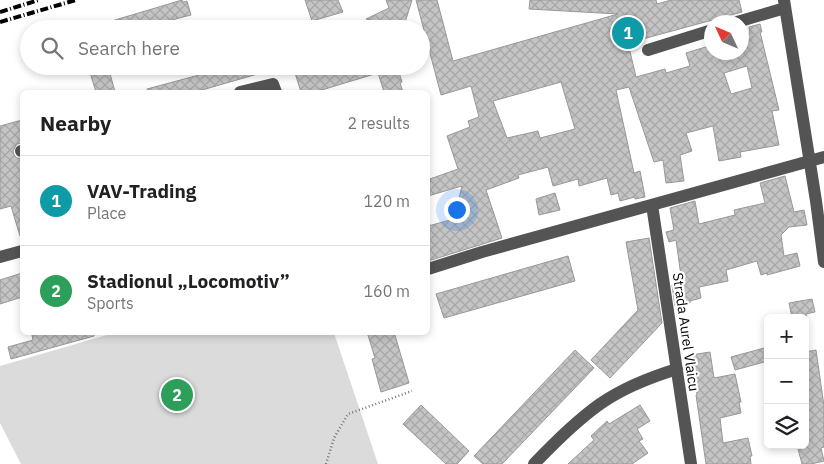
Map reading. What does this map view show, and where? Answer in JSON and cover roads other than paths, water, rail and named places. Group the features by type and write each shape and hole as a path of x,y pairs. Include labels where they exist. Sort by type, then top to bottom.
{"street":[{"path":"749,18 784,4 824,262"},
{"path":"648,50 704,32"},
{"path":"248,90 273,84 275,90"},
{"path":"430,268 482,252 824,157"},
{"name":"Strada Aurel Vlaicu","path":"652,205 691,464"},
{"path":"0,257 20,252"},
{"path":"534,464 573,425 600,404 640,382 677,369"}],"railway":[{"path":"0,12 39,0"},
{"path":"0,22 76,0"}],"place":[{"name":"VAV-Trading","path":"628,33"},
{"name":"Stadionul „Locomotiv”","path":"177,395"}]}
